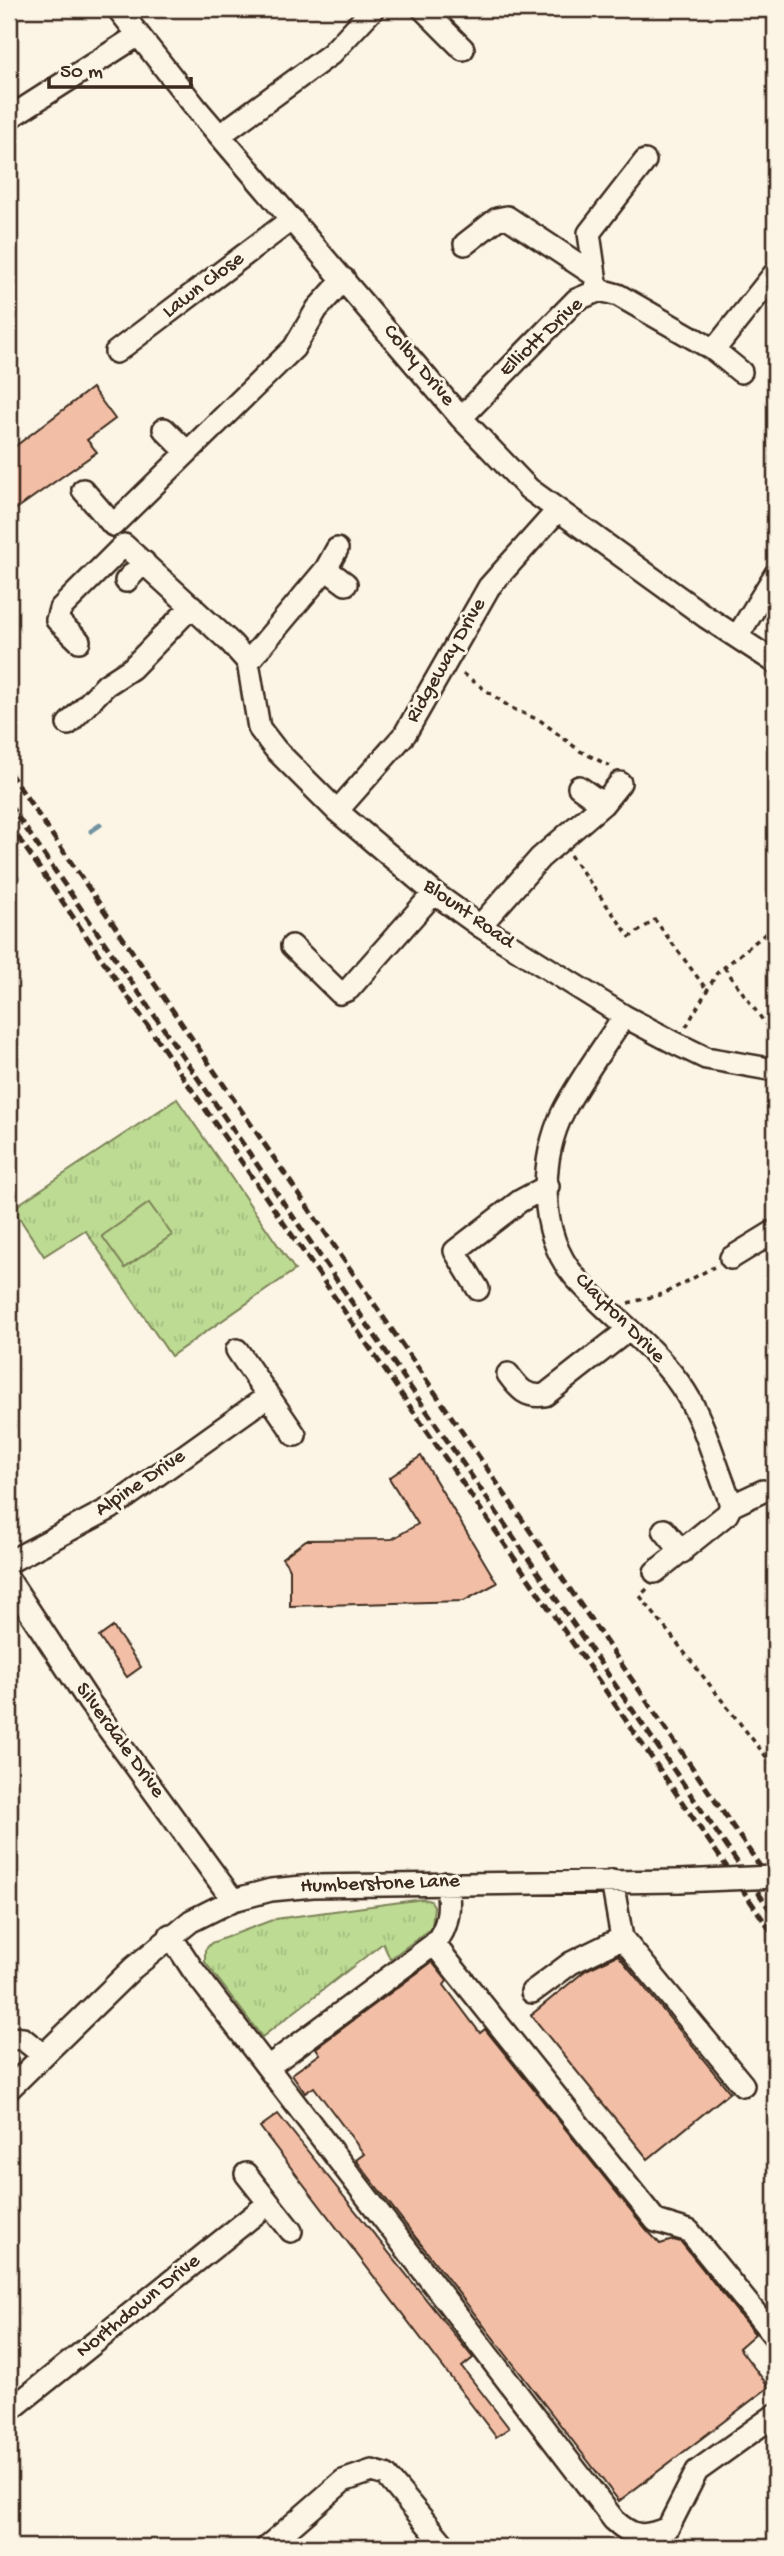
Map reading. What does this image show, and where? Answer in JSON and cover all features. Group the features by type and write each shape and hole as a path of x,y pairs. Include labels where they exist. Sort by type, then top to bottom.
{"street":[{"name":"Colby Drive","path":"118,9 220,135 461,418 528,489 775,662"},
{"path":"220,135 331,54 373,9"},
{"path":"423,9 463,49"},
{"path":"9,118 138,36"},
{"path":"596,282 589,233 637,187 645,161"},
{"path":"465,244 497,219 507,217 596,282"},
{"name":"Lawn Close","path":"116,352 292,219"},
{"path":"83,490 113,525 186,451 295,348 317,309 344,279"},
{"path":"714,350 773,281"},
{"name":"Elliott Drive","path":"461,418 596,282 714,350 741,372"},
{"path":"164,429 186,451"},
{"name":"Ridgeway Drive","path":"337,811 405,734 447,663 467,621 489,587 557,510"},
{"path":"79,641 57,620 60,609 124,545 192,606 248,662 326,569 337,550"},
{"path":"126,581 144,562"},
{"path":"326,569 346,584"},
{"path":"737,637 775,576"},
{"path":"68,724 106,685 132,668 192,606"},
{"name":"Blount Road","path":"248,662 259,728 276,750 337,811 434,893 480,926 624,1016 676,1043 706,1058 775,1070"},
{"path":"480,926 515,883 603,804 620,783"},
{"path":"579,787 603,804"},
{"path":"292,946 340,993 349,989 434,893"},
{"name":"Clayton Drive","path":"624,1016 564,1110 554,1134 546,1205 554,1241 573,1274 662,1361 682,1386 698,1417 731,1506"},
{"path":"478,1289 455,1251 520,1201 548,1186"},
{"path":"731,1258 774,1236"},
{"path":"508,1374 521,1392 534,1397 545,1395 628,1330"},
{"path":"237,1350 295,1436"},
{"name":"Alpine Drive","path":"9,1562 111,1508 268,1396"},
{"path":"655,1572 715,1527 731,1506 763,1491"},
{"path":"664,1530 682,1552"},
{"name":"Silverdale Drive","path":"9,1580 89,1702 233,1900"},
{"name":"Humberstone Lane","path":"9,2089 170,1935 212,1909 233,1900 271,1890 313,1886 679,1881 775,1877"},
{"path":"612,1881 622,1938 743,2085"},
{"path":"268,2067 441,1937 447,1918 447,1883"},
{"path":"170,1935 193,1969 614,2520 630,2535 647,2536 668,2528 697,2471 775,2415"},
{"path":"532,1992 572,1963 622,1938"},
{"path":"434,1944 656,2221 689,2231 775,2337"},
{"path":"9,2038 23,2039 43,2055"},
{"path":"246,2174 291,2231"},
{"name":"Northdown Drive","path":"9,2411 269,2203"},
{"path":"267,2547 343,2481 372,2471 386,2475 446,2547"}],"path":[{"path":"447,663 512,708 541,721 580,751 618,771 620,783"},
{"path":"561,842 631,937 655,920 707,990"},
{"path":"676,1043 724,967 775,926"},
{"path":"724,967 775,1037"},
{"path":"606,1309 663,1294 731,1258"},
{"path":"655,1572 658,1579 640,1596 775,1769"}],"green space":[{"path":"177,1099 295,1270 171,1356 85,1230 44,1256 13,1208"},
{"path":"149,1203 172,1235 125,1268 102,1236"},
{"path":"423,1899 431,1901 434,1906 432,1928 390,1959 383,1943 262,2037 205,1962 205,1950 211,1943 275,1919"}],"building":[{"path":"92,388 115,419 87,440 97,452 9,514 9,451"},
{"path":"421,1456 497,1583 464,1601 290,1606 290,1569 282,1558 306,1540 392,1539 418,1524 389,1478"},
{"path":"113,1627 141,1667 127,1677 99,1637"},
{"path":"618,1955 730,2092 648,2159 531,2015 586,1970"},
{"path":"432,1962 447,1981 444,1985 480,2033 485,2029 646,2229 660,2244 673,2240 681,2242 755,2334 739,2348 769,2387 619,2501 356,2160 364,2154 314,2087 305,2093 292,2074 320,2054 316,2048"},
{"path":"278,2114 473,2358 462,2367 509,2428 496,2437 260,2127"}],"waterway":[{"path":"91,831 100,825"},
{"path":"9,884 17,878"}],"railway":[{"path":"9,772 775,1888"},
{"path":"9,804 775,1917"},
{"path":"9,824 775,1937"}]}
